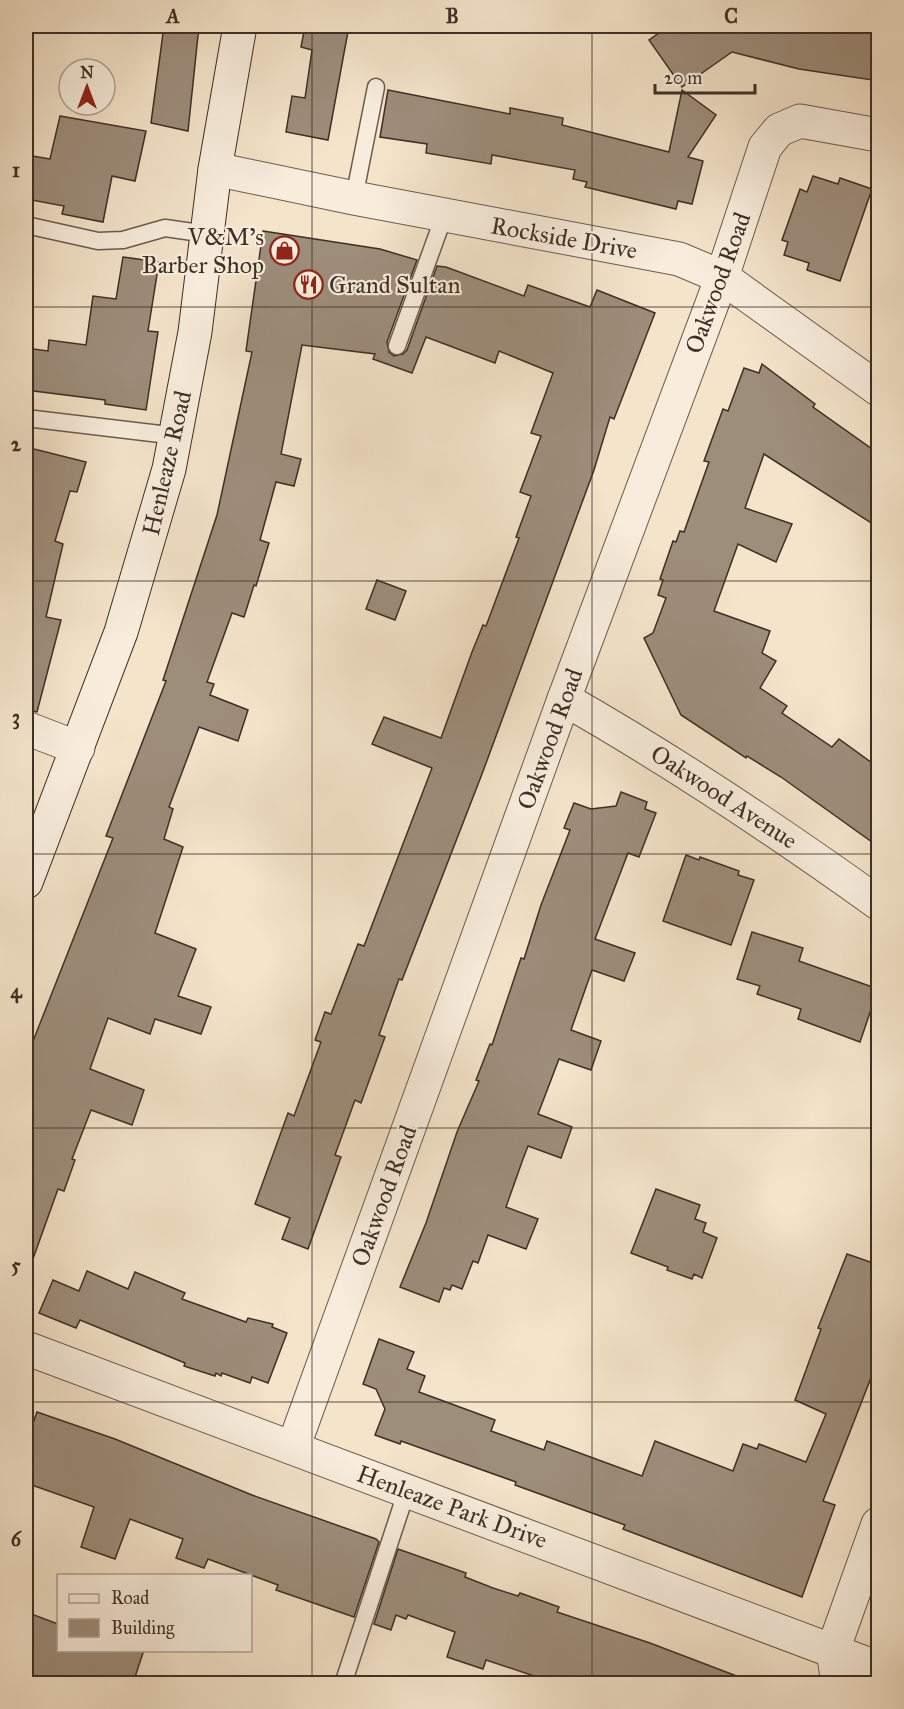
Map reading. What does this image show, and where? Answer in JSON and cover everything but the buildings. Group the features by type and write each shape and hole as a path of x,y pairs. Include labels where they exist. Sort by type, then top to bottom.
{"street":[{"name":"Henleaze Road","path":"26,882 126,615 177,436 195,332 215,169 240,26"},
{"name":"Oakwood Road","path":"293,1448 564,699 722,277 765,147 779,130 800,121 879,135"},
{"name":"Rockside Drive","path":"215,169 444,216 679,259 722,277 879,389"},
{"name":"Oakwood Avenue","path":"564,699 651,748 800,847 879,903"},
{"path":"26,728 78,748"},
{"name":"Henleaze Park Drive","path":"26,1348 879,1668"},
{"path":"838,1683 833,1650 879,1524"}],"lane":[{"path":"354,198 376,87"},
{"path":"397,346 444,216"},
{"path":"26,225 98,241 123,240 165,228 207,234"},
{"path":"26,418 177,436"},
{"path":"343,1683 407,1490"}],"place":[{"name":"V&M's Barber Shop","path":"285,251"},
{"name":"Grand Sultan","path":"308,285"}]}
